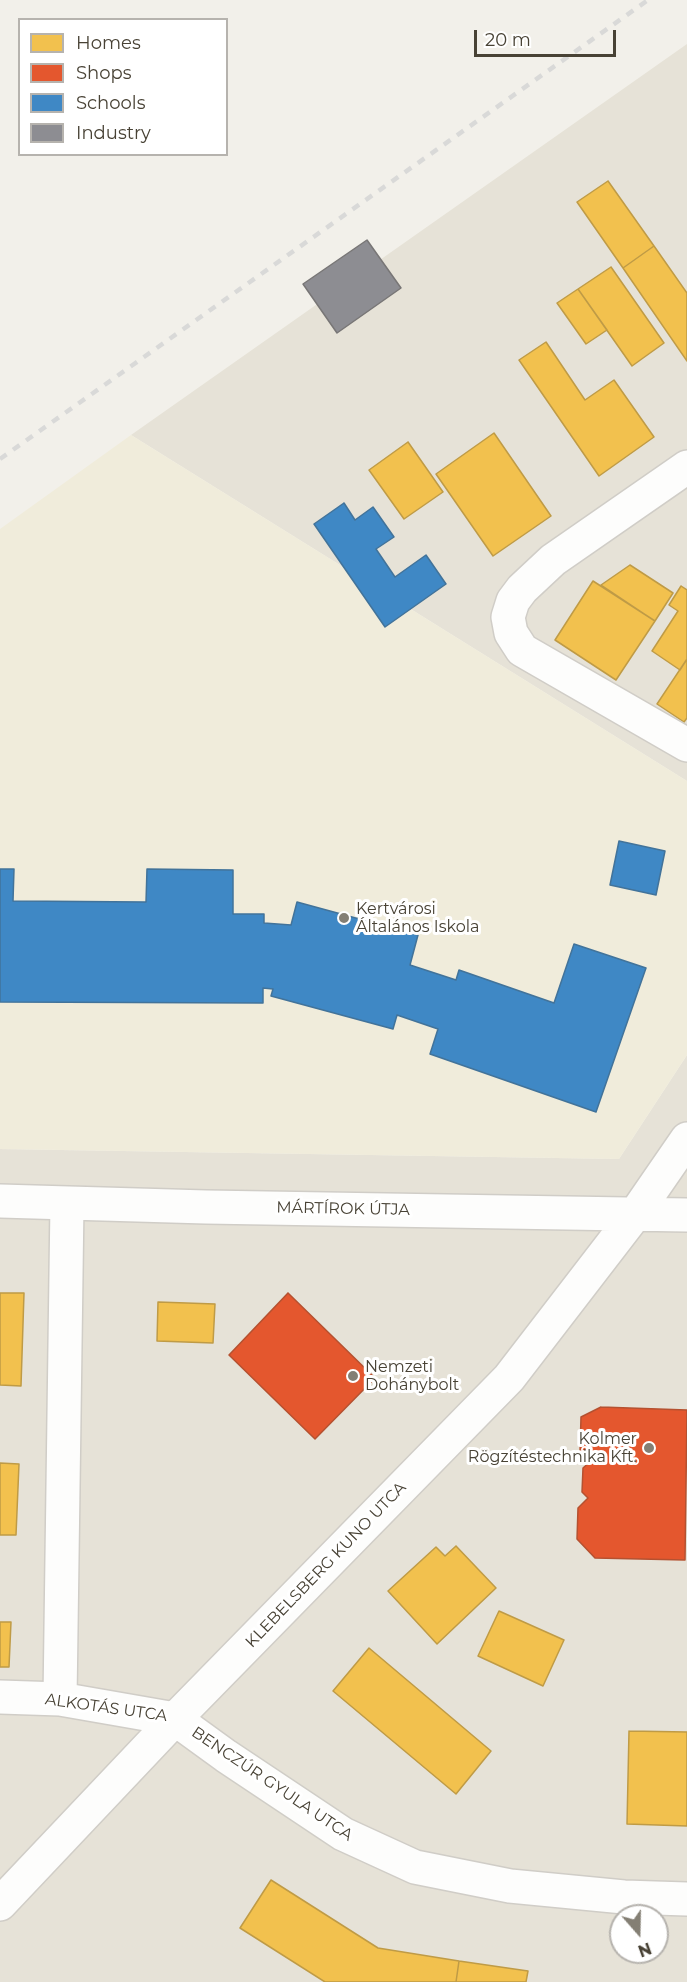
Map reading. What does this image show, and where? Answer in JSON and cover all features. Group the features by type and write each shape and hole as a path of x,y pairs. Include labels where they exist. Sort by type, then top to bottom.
{"street":[{"path":"687,467 553,560 522,589 513,602 508,616 512,633 522,650 687,745"},
{"name":"KLEBELSBERG KUNO UTCA","path":"0,1904 175,1719 509,1378 636,1213 687,1139"},
{"name":"MÁRTÍROK ÚTJA","path":"0,1201 687,1215"},
{"path":"60,1699 68,1203"},
{"name":"ALKOTÁS UTCA","path":"0,1697 60,1699 175,1719"},
{"name":"BENCZÚR GYULA UTCA","path":"175,1719 343,1834 415,1867 510,1886 624,1897 687,1899"}],"shaded area":[{"path":"687,44 687,781 131,435"},
{"name":"Kertvárosi Általános Iskola","path":"131,435 687,781 687,1055 619,1159 0,1149 0,529"},
{"path":"687,1055 687,1982 0,1982 0,1149 619,1159"}],"building: Homes":[{"path":"608,181 654,246 623,268 577,202"},
{"path":"654,246 687,293 687,361 623,268"},
{"path":"611,267 664,343 632,366 578,289"},
{"path":"578,289 607,330 586,344 557,303"},
{"path":"546,342 585,400 614,380 654,437 599,476 519,360"},
{"path":"494,433 551,516 493,556 436,474"},
{"path":"408,442 443,492 404,519 369,470"},
{"path":"630,565 673,593 655,621 601,585"},
{"path":"593,581 655,621 616,680 555,640"},
{"path":"681,586 687,590 687,659 680,670 652,651 678,611 669,605"},
{"path":"687,659 687,718 684,722 657,704"},
{"path":"0,1293 24,1293 21,1386 0,1385"},
{"path":"158,1302 215,1304 213,1343 157,1341"},
{"path":"0,1463 19,1464 16,1535 0,1535"},
{"path":"456,1546 496,1588 437,1644 388,1591 436,1547 445,1556"},
{"path":"499,1611 564,1640 543,1686 478,1656"},
{"path":"0,1622 11,1622 9,1667 0,1667"},
{"path":"369,1648 491,1751 456,1794 333,1691"},
{"path":"629,1731 687,1732 687,1826 627,1824"},
{"path":"271,1880 378,1948 459,1961 456,1982 325,1982 240,1928"},
{"path":"459,1961 528,1971 526,1982 456,1982"}],"building: Shops":[{"path":"288,1293 375,1378 315,1439 229,1355"},
{"path":"601,1407 687,1410 685,1560 595,1558 577,1539 578,1508 588,1498 582,1492 583,1468 600,1453 580,1452 581,1417"}],"building: Schools":[{"path":"344,503 355,520 373,507 394,537 376,549 395,577 426,555 446,584 385,627 314,524"},
{"path":"619,841 665,851 656,895 610,885"},
{"path":"0,869 14,869 13,901 146,902 147,869 233,870 233,914 264,914 264,923 291,925 297,902 418,935 410,965 456,980 459,970 554,1003 574,944 646,968 596,1112 430,1054 438,1029 397,1015 393,1029 271,996 273,989 263,988 263,1003 0,1002"}],"building: Industry":[{"path":"367,240 401,288 337,333 303,284"}],"railway":[{"path":"0,459 648,0"}],"place":[{"name":"Kertvárosi Általános Iskola","path":"344,918"},
{"name":"Nemzeti Dohánybolt","path":"353,1376"},
{"name":"Kolmer Rögzítéstechnika Kft.","path":"649,1448"}]}
